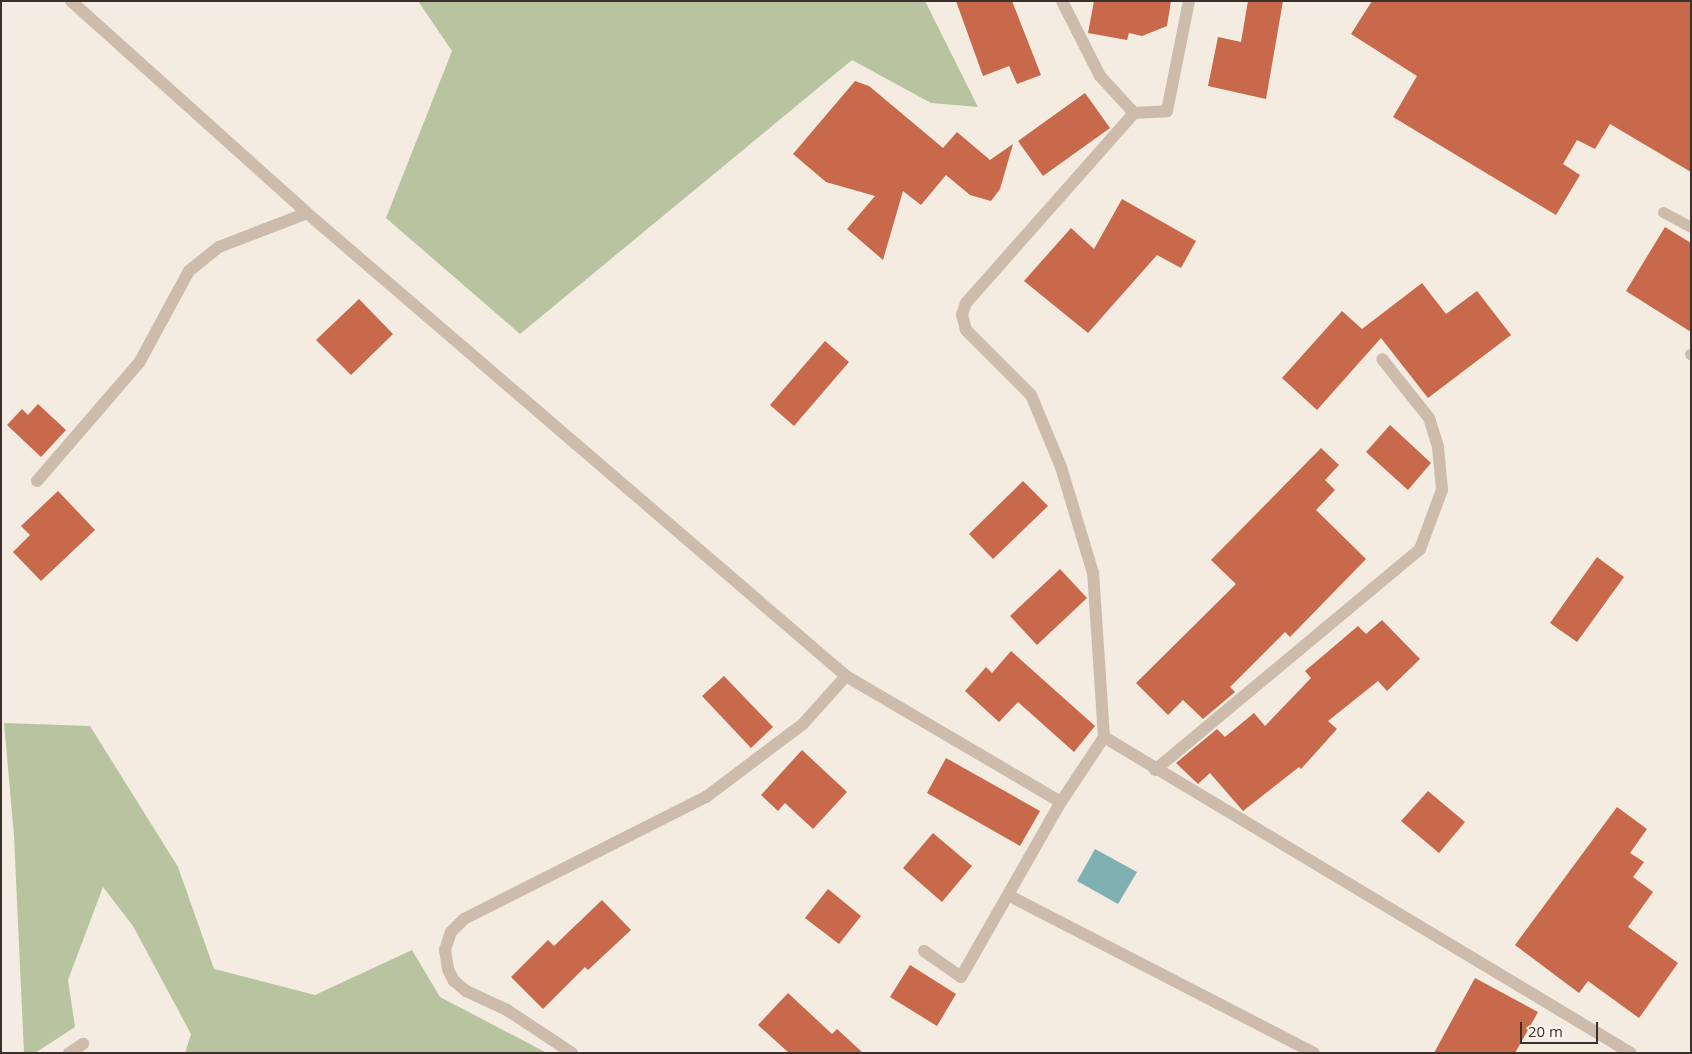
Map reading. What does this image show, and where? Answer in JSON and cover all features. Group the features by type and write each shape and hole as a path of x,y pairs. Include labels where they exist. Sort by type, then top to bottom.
{"street":[{"path":"71,1 307,214 846,676 1061,802"},
{"path":"1062,1 1100,76 1134,113"},
{"path":"924,951 961,977 1061,802 1104,736 1094,573 1061,467 1031,395 966,330 962,315 966,303 1134,113 1167,111 1189,1"},
{"path":"37,481 139,363 189,271 219,247 307,214"},
{"path":"1155,770 1420,549 1442,490 1438,447 1429,418 1382,359"},
{"path":"572,1053 507,1010 466,991 454,981 448,969 445,950 451,932 473,915 706,797 803,724 846,676"},
{"path":"1104,736 1155,770 1631,1053"},
{"path":"1008,895 1314,1053"},
{"path":"70,1053 83,1044"}],"lane":[{"path":"1663,212 1691,227"}],"green space":[{"path":"418,1 925,1 978,107 931,103 852,60 520,334 386,218 452,51"},
{"path":"4,723 90,726 178,867 214,969 315,995 412,950 440,997 547,1053 185,1053 191,1034 133,926 103,887 68,980 75,1027 35,1053 24,1053 14,836"}],"water":[{"path":"1095,849 1137,872 1118,904 1077,881"}],"building":[{"path":"956,1 1012,1 1041,75 1017,84 1009,66 983,76"},
{"path":"1094,1 1171,1 1167,26 1142,36 1129,33 1127,40 1088,33"},
{"path":"1248,1 1283,1 1266,99 1208,86 1218,37 1241,42"},
{"path":"1372,1 1691,1 1691,172 1610,124 1595,149 1577,140 1563,164 1580,175 1556,215 1393,117 1417,76 1351,34"},
{"path":"855,81 869,86 943,148 957,132 990,160 1013,144 1000,189 991,201 970,195 946,175 921,205 903,191 883,260 847,229 875,196 826,182 793,154"},
{"path":"1085,93 1110,128 1043,176 1018,141"},
{"path":"1122,199 1196,241 1181,268 1157,255 1088,333 1024,281 1071,228 1094,249"},
{"path":"1665,227 1691,243 1691,332 1626,291"},
{"path":"1422,283 1446,314 1477,291 1511,335 1428,398 1381,338 1317,410 1282,378 1342,311 1362,329"},
{"path":"359,299 393,334 351,375 316,340"},
{"path":"825,341 849,362 794,426 770,405"},
{"path":"38,404 66,430 41,457 7,425 22,409 28,415"},
{"path":"1390,425 1431,463 1408,490 1366,452"},
{"path":"1321,448 1339,465 1325,480 1335,490 1316,510 1366,559 1290,637 1285,632 1230,687 1235,692 1203,719 1183,700 1168,715 1136,683 1236,584 1211,560"},
{"path":"1023,481 1048,506 993,559 969,534"},
{"path":"58,491 95,530 41,581 13,552 30,535 21,526"},
{"path":"1597,557 1624,577 1577,642 1550,623"},
{"path":"1060,569 1087,598 1037,645 1010,616"},
{"path":"1382,620 1420,659 1387,691 1378,681 1328,721 1337,729 1301,769 1299,767 1243,811 1210,773 1198,784 1176,763 1217,729 1225,737 1254,713 1265,726 1311,678 1305,671 1358,626 1366,634"},
{"path":"1011,651 1095,726 1074,752 1018,702 999,722 965,691 986,667 992,673"},
{"path":"724,676 773,727 751,748 702,696"},
{"path":"802,750 847,792 813,829 785,803 778,811 761,795"},
{"path":"946,758 1040,811 1020,846 927,793"},
{"path":"1428,791 1465,822 1439,853 1401,821"},
{"path":"1617,807 1647,829 1630,853 1644,862 1633,877 1653,892 1628,927 1678,963 1639,1018 1588,981 1579,993 1515,945"},
{"path":"933,833 972,866 942,902 903,868"},
{"path":"828,889 861,916 839,944 805,918"},
{"path":"602,900 631,930 588,970 585,967 543,1009 511,977 548,940 554,946"},
{"path":"910,965 956,994 937,1026 890,997"},
{"path":"1475,978 1538,1012 1515,1053 1434,1053"},
{"path":"788,993 832,1034 837,1029 863,1053 789,1053 758,1025"}]}
